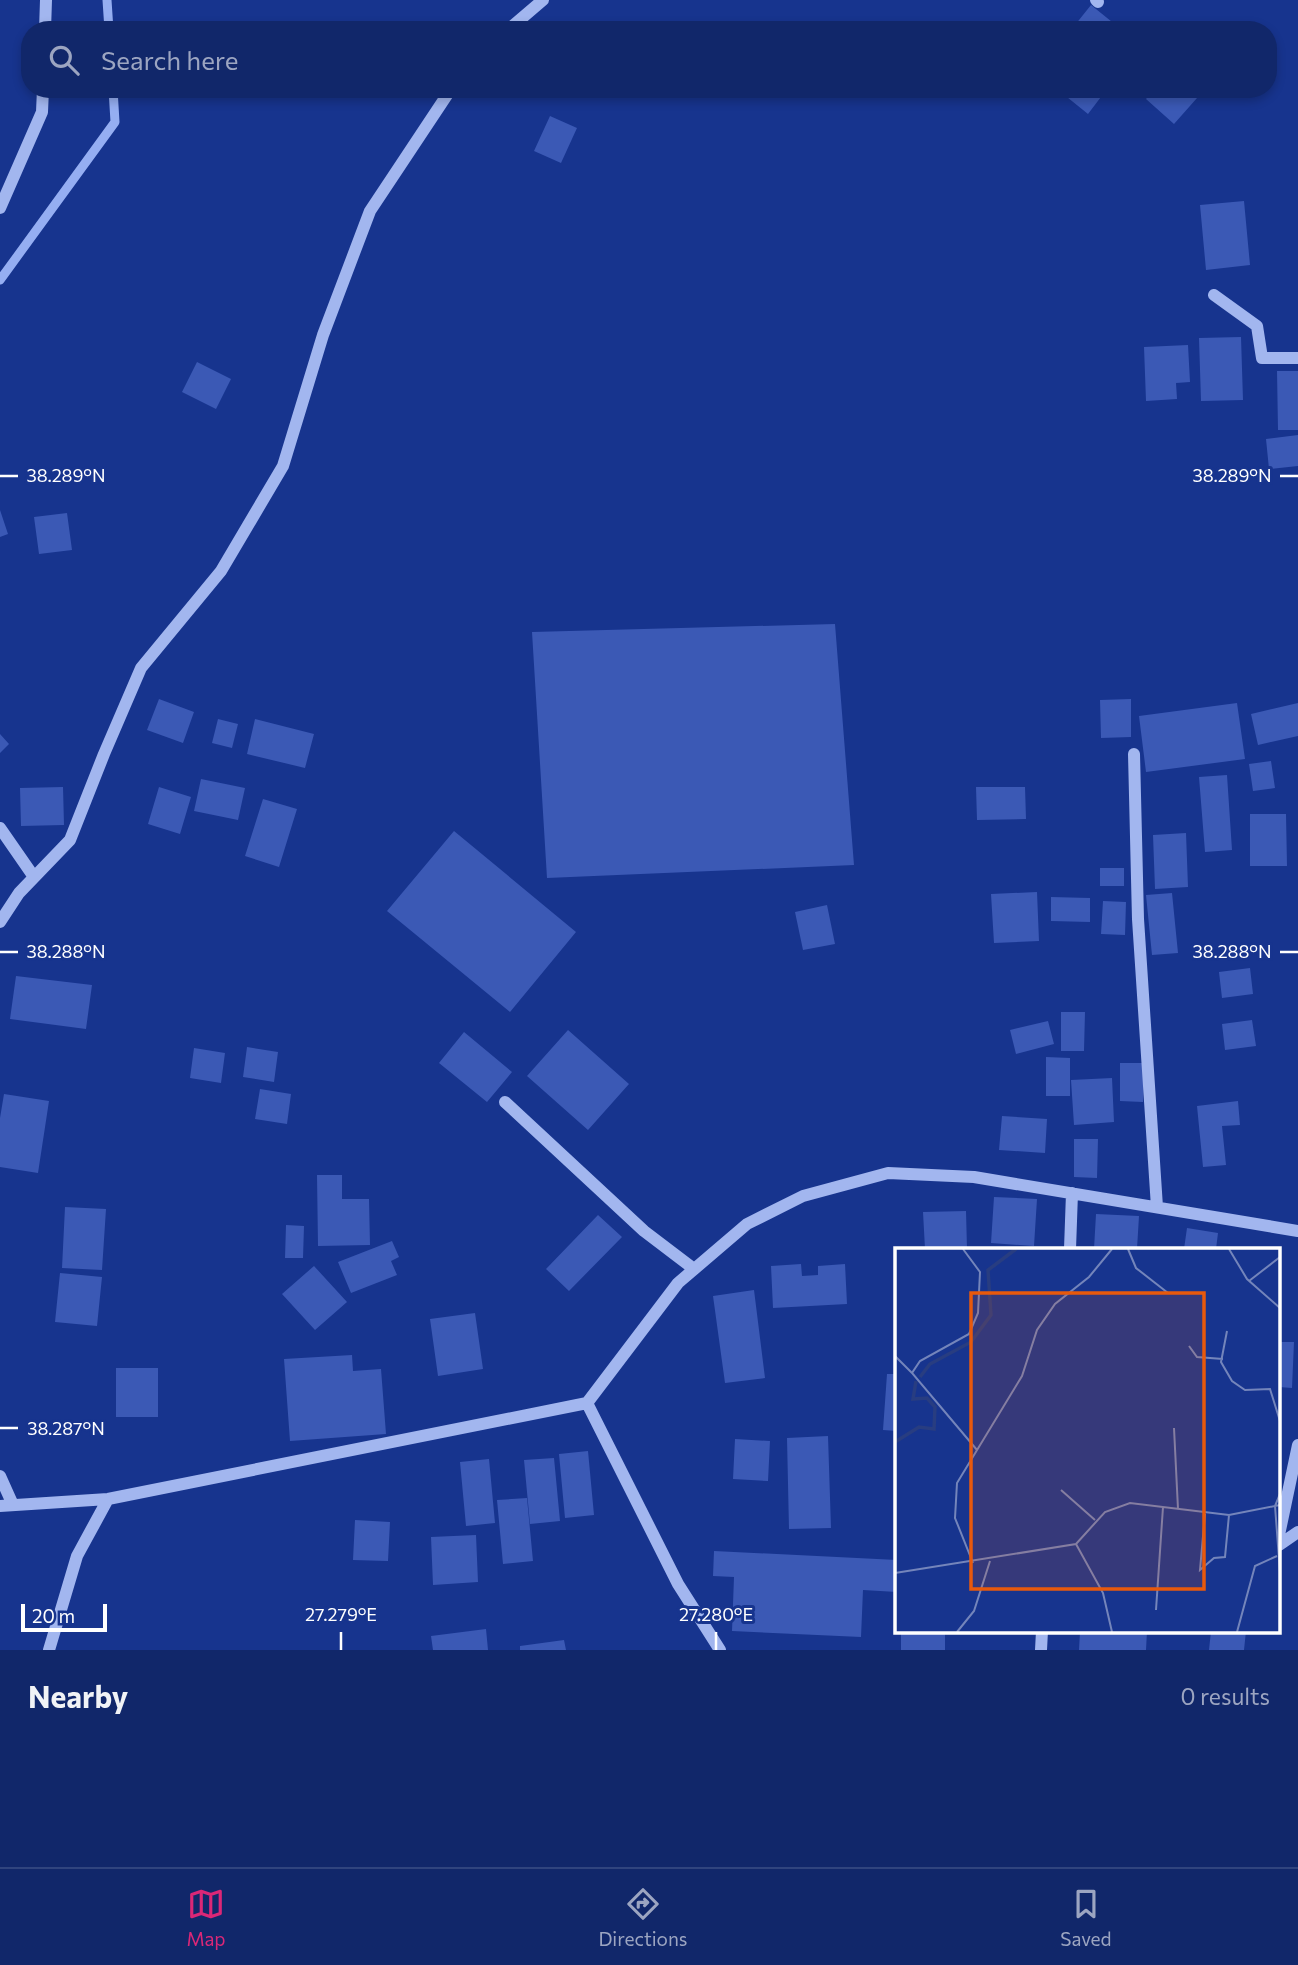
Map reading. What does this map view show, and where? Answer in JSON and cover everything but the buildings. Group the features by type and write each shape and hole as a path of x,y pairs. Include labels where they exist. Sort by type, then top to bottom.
{"street":[{"path":"45,21 46,0"},
{"path":"519,21 544,0"},
{"path":"0,208 42,112 43,98"},
{"path":"0,922 19,893 70,840 141,668 221,571 283,466 323,335 370,211 445,98"},
{"path":"1214,295 1257,326 1262,358 1298,358"},
{"path":"1135,754 1138,919 1157,1208"},
{"path":"0,828 34,877"},
{"path":"505,1102 644,1231 694,1269"},
{"path":"0,1476 7,1505 108,1499 587,1403 678,1283 747,1224 803,1196 888,1173 974,1177 1298,1231"},
{"path":"1070,1248 1072,1193"},
{"path":"587,1403 678,1584 720,1650"},
{"path":"1280,1530 1298,1445"},
{"path":"49,1650 76,1556 108,1499"},
{"path":"1280,1544 1298,1532"},
{"path":"1041,1650 1042,1632"}],"waterway":[{"path":"107,0 108,21"},
{"path":"0,280 115,122 114,98"}]}
